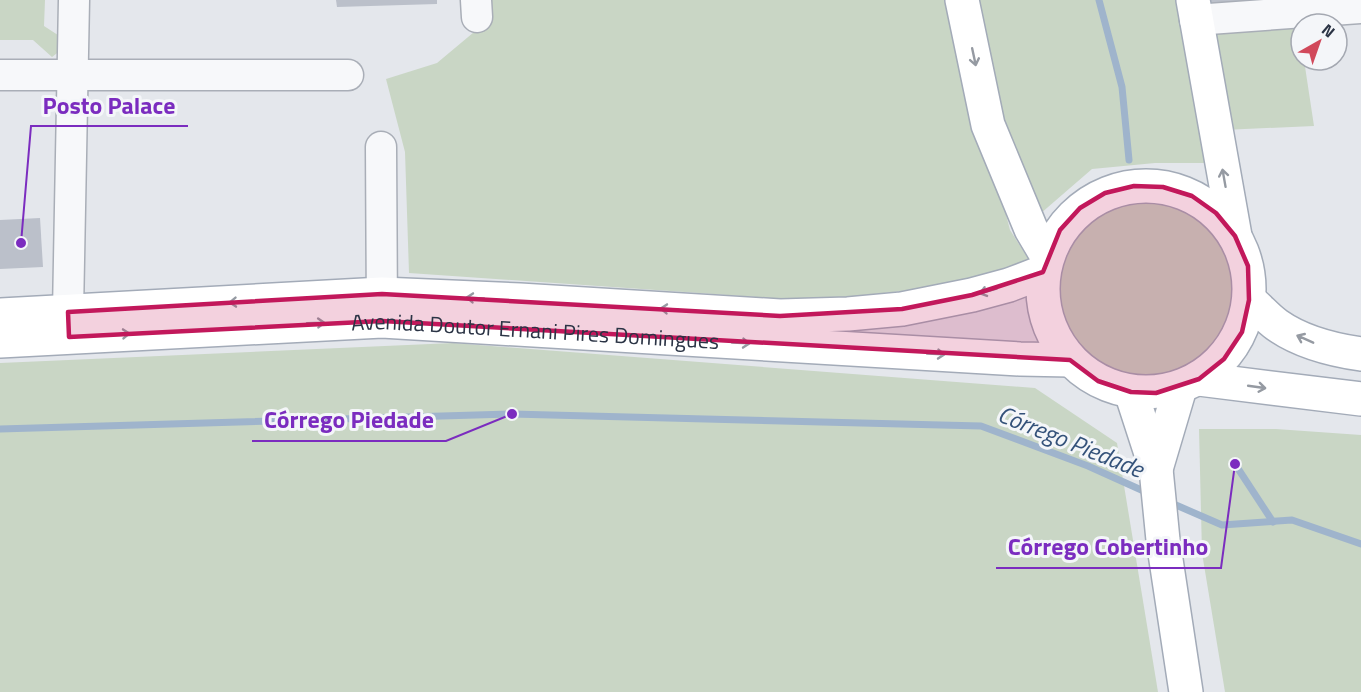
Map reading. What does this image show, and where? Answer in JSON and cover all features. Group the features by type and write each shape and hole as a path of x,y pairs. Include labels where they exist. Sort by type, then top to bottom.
{"main road":[{"path":"962,0 988,125 1045,264"},
{"path":"1157,474 1189,384 1224,359 1242,332 1250,300 1248,266 1235,236 1194,10"},
{"path":"1235,236 1216,213 1192,196 1163,187 1134,186 1105,193 1080,208 1060,230 1045,264 1043,303 1052,334 1070,360 1098,381 1131,392 1156,393 1189,384 1361,399"},
{"name":"Avenida Doutor Ernani Pires Domingues","path":"0,315 69,324 520,300 780,316 848,314 902,309 972,295 1009,285 1045,264"},
{"path":"1250,300 1278,325 1307,341 1344,352 1361,354"},
{"name":"Avenida Doutor Ernani Pires Domingues","path":"382,307 1008,358 1070,360"},
{"name":"Avenida Doutor Ernani Pires Domingues","path":"0,341 69,324"},
{"path":"1131,392 1157,474 1162,540 1186,692"}],"street":[{"path":"69,324 74,0"},
{"path":"1194,10 1361,8"},
{"path":"0,75 348,75"},
{"path":"381,147 382,307"}],"highlighted area":[{"path":"1134,186 1163,187 1192,196 1216,213 1235,236 1248,266 1249,300 1242,332 1224,359 1199,379 1156,393 1131,392 1098,381 1070,360 382,321 69,337 68,312 382,294 780,316 902,309 972,295 1043,272 1060,230 1080,208 1105,193"}],"green space":[{"path":"0,0 45,0 44,26 64,39 61,50 52,57 33,40 0,40"},
{"path":"492,0 950,0 1010,230 1033,266 928,288 813,301 409,273 405,152 386,79 437,63 492,17"},
{"path":"977,0 1186,0 1216,163 1155,163 1092,169 1040,214 1006,137"},
{"path":"1289,23 1289,72 1306,72 1314,126 1223,130 1204,26"},
{"path":"1147,200 1165,201 1182,207 1211,226 1230,255 1236,272 1236,308 1230,325 1211,354 1182,373 1165,379 1147,380 1129,379 1112,373 1083,354 1064,325 1058,308 1057,290 1058,272 1064,255 1083,226 1112,207 1129,201"},
{"path":"453,343 1035,388 1117,443 1158,692 0,692 0,363"},
{"path":"1199,429 1276,429 1361,435 1361,692 1225,692 1202,553"}],"building":[{"path":"336,0 437,0 437,4 337,7"},
{"path":"1202,0 1269,0 1203,12"},
{"path":"40,218 43,267 0,269 0,220"}],"waterway":[{"path":"1099,0 1122,87 1129,160"},
{"name":"Córrego Piedade","path":"0,429 512,414 981,426 1088,466 1148,493"},
{"path":"1235,464 1273,522"},
{"name":"Córrego Piedade","path":"1169,502 1222,525 1292,520 1361,544"}],"place":[{"name":"Posto Palace","path":"21,243"},
{"name":"Córrego Piedade","path":"512,414"},
{"name":"Córrego Cobertinho","path":"1235,464"}]}
